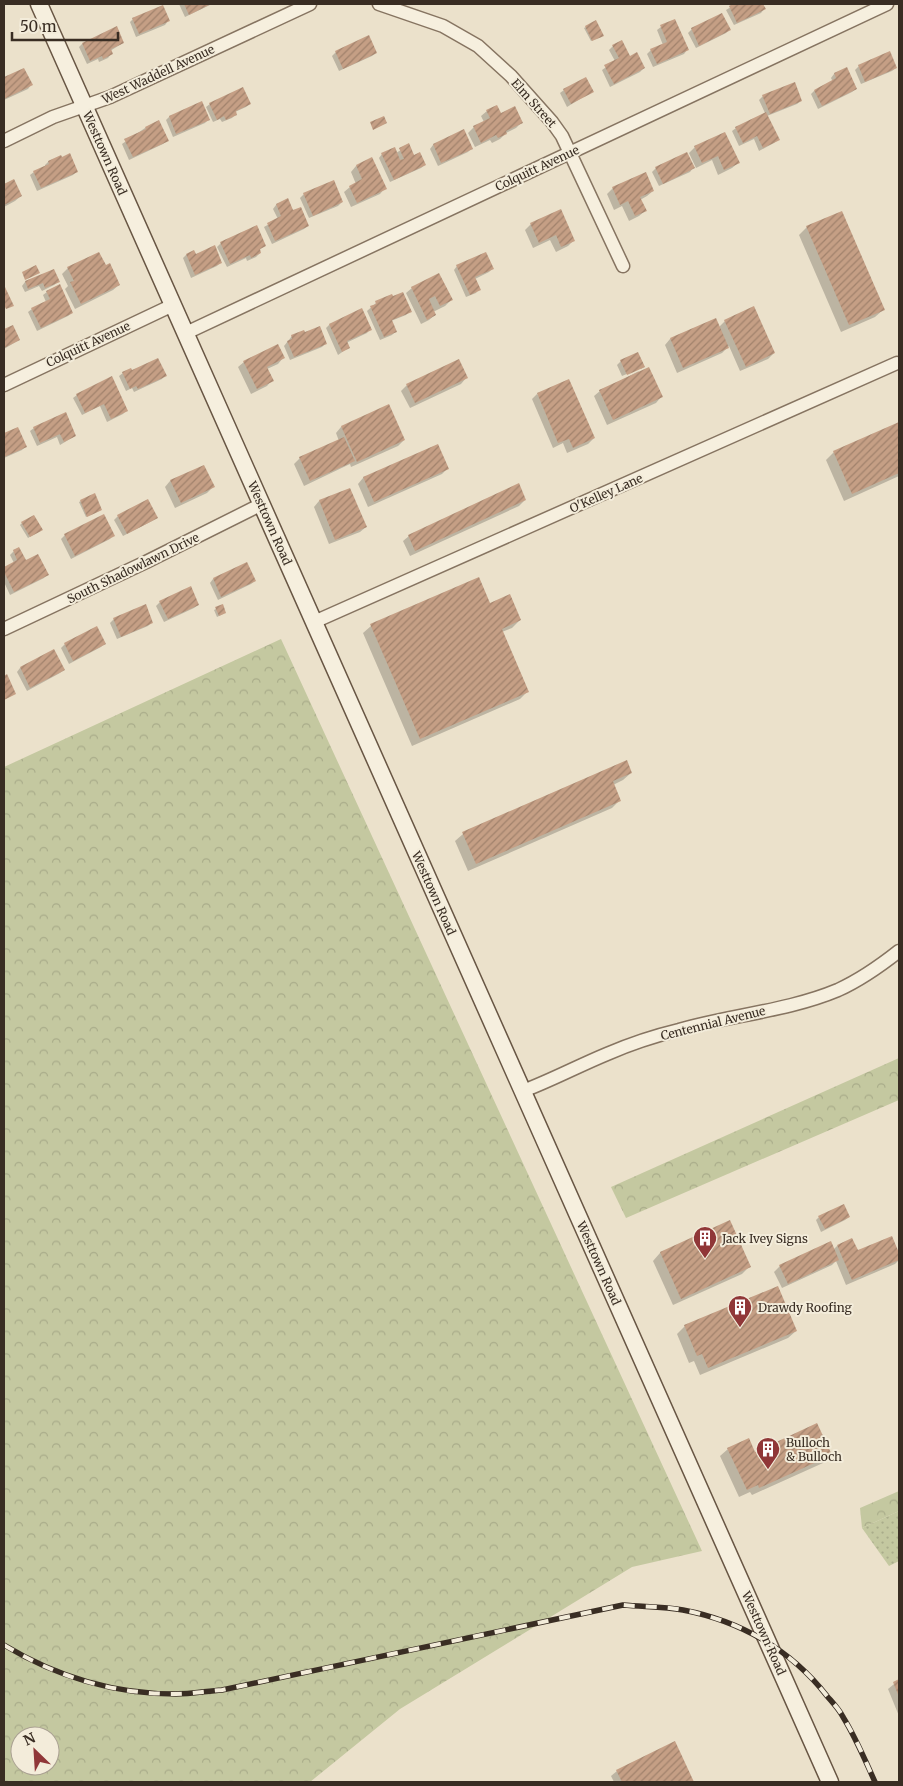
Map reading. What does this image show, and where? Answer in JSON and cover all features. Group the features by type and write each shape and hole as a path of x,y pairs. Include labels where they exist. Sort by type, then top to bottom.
{"street":[{"name":"Westtown Road","path":"39,4 830,1782"},
{"name":"West Waddell Avenue","path":"4,141 53,117 110,97 310,4"},
{"name":"Elm Street","path":"379,4 443,26 478,46 510,76 552,122 562,136 623,266"},
{"name":"Colquitt Avenue","path":"186,333 887,4"},
{"name":"Colquitt Avenue","path":"4,384 173,305"},
{"name":"O'Kelley Lane","path":"314,622 897,363"},
{"name":"South Shadowlawn Drive","path":"4,629 146,562 262,504"},
{"name":"Centennial Avenue","path":"523,1091 549,1082 606,1054 633,1044 680,1029 790,1005 838,990 872,971 899,951"}],"green space":[{"path":"281,639 702,1551 632,1567 400,1709 310,1782 4,1782 4,767"},
{"path":"899,1058 899,1100 626,1218 611,1187"},
{"path":"899,1491 899,1511 862,1528 860,1508"},
{"path":"899,1511 899,1561 889,1566 862,1528"}],"building":[{"path":"184,4 211,4 189,15"},
{"path":"733,4 763,4 766,9 737,23 729,6"},
{"path":"163,5 170,21 139,34 132,18"},
{"path":"722,13 731,30 699,46 691,28"},
{"path":"675,19 689,50 657,64 650,49 667,42 660,25"},
{"path":"596,20 604,36 592,41 585,26"},
{"path":"117,26 124,43 111,49 113,54 103,59 102,56 90,61 82,43"},
{"path":"369,35 377,53 343,69 335,51"},
{"path":"622,40 630,56 637,52 645,68 614,84 604,65 619,58 612,45"},
{"path":"890,51 897,68 865,82 858,65"},
{"path":"847,67 857,89 822,106 814,90 836,78 834,73"},
{"path":"24,68 33,85 4,99 4,77"},
{"path":"586,77 594,92 571,104 563,89"},
{"path":"795,82 802,101 770,114 762,95"},
{"path":"243,87 251,104 236,111 237,115 226,120 224,116 217,120 209,103"},
{"path":"202,101 210,120 176,134 169,116"},
{"path":"497,105 501,113 515,106 523,123 506,131 507,134 498,138 496,135 481,143 473,126 490,118 486,110"},
{"path":"766,112 780,140 763,148 757,136 743,143 735,127"},
{"path":"384,116 387,123 373,130 370,122"},
{"path":"159,120 169,141 133,157 124,139 146,129 145,127"},
{"path":"464,129 473,149 441,163 433,144"},
{"path":"725,132 740,163 724,170 718,156 702,163 694,146"},
{"path":"409,143 414,155 420,152 426,165 394,180 381,153 395,147 400,160 404,159 399,148"},
{"path":"687,152 695,168 663,184 655,167"},
{"path":"70,153 78,172 41,188 33,171 49,164 48,161"},
{"path":"372,157 387,189 357,203 349,186 362,179 356,165"},
{"path":"646,172 654,191 640,197 647,211 635,216 628,201 620,205 612,187"},
{"path":"14,179 22,196 4,205 4,184"},
{"path":"334,180 343,202 313,216 303,193"},
{"path":"288,198 293,210 301,207 309,226 275,241 267,223 281,216 276,204"},
{"path":"561,209 575,241 561,247 556,235 539,243 530,223"},
{"path":"842,211 885,310 849,325 806,226"},
{"path":"257,225 266,246 260,249 261,253 251,258 250,255 230,264 220,242"},
{"path":"215,245 222,263 195,275 186,254 194,250 196,254"},
{"path":"99,252 106,265 110,263 120,285 81,304 70,282 74,281 67,267"},
{"path":"486,252 494,269 475,277 481,290 470,295 456,265"},
{"path":"36,265 40,273 25,280 22,272"},
{"path":"54,269 60,282 45,288 43,283 28,289 25,281"},
{"path":"439,273 453,300 440,306 435,296 429,299 436,315 427,320 411,287"},
{"path":"60,284 73,313 41,328 31,308 50,299 46,291"},
{"path":"4,285 14,306 6,309 4,305"},
{"path":"403,292 412,312 392,320 397,332 384,337 370,306 376,304 375,301"},
{"path":"754,306 775,353 746,367 724,320"},
{"path":"362,308 372,330 347,341 350,348 342,352 329,324"},
{"path":"716,318 729,348 683,368 670,338"},
{"path":"13,325 20,340 4,348 4,329"},
{"path":"320,326 327,344 294,357 287,341 292,339 291,335"},
{"path":"278,344 285,358 267,367 274,381 257,389 243,361"},
{"path":"638,352 645,367 627,375 620,360"},
{"path":"158,358 167,376 138,389 136,386 130,389 122,372 131,368 132,370"},
{"path":"459,359 468,378 415,403 406,384"},
{"path":"649,367 663,397 613,420 599,390"},
{"path":"112,376 128,411 111,419 104,404 85,413 76,394"},
{"path":"569,379 595,438 573,448 569,439 558,443 537,393"},
{"path":"389,404 405,440 357,462 341,426"},
{"path":"66,412 76,436 64,442 60,434 40,443 33,427"},
{"path":"899,422 899,473 852,494 833,451"},
{"path":"18,427 27,447 4,457 4,433"},
{"path":"344,437 355,461 310,481 299,457"},
{"path":"438,444 449,469 374,502 363,477"},
{"path":"204,465 215,487 181,503 170,480"},
{"path":"519,483 526,500 415,551 408,535"},
{"path":"350,488 367,527 335,540 319,500"},
{"path":"95,493 102,510 87,517 80,500"},
{"path":"148,499 158,518 127,534 117,515"},
{"path":"104,514 115,536 75,556 64,534"},
{"path":"34,515 43,530 30,537 21,522"},
{"path":"19,547 26,560 38,554 49,575 14,592 4,572 4,567 17,560 13,550"},
{"path":"247,562 256,581 221,597 213,578"},
{"path":"479,577 490,603 510,594 521,620 502,629 529,692 420,739 370,624"},
{"path":"191,586 199,605 168,619 159,601"},
{"path":"146,604 153,623 121,637 113,618"},
{"path":"223,604 226,613 219,616 215,607"},
{"path":"97,626 106,644 73,661 64,643"},
{"path":"54,649 65,670 30,688 20,667"},
{"path":"7,674 16,694 4,700 4,676"},
{"path":"627,760 632,773 613,781 621,801 476,864 462,832"},
{"path":"844,1204 850,1217 825,1229 818,1216"},
{"name":"Jack Ivey Signs","path":"730,1220 751,1267 681,1299 660,1252"},
{"path":"892,1236 899,1253 899,1260 852,1280 837,1245 852,1238 858,1250"},
{"path":"831,1241 839,1260 788,1284 779,1265"},
{"name":"Drawdy Roofing","path":"778,1286 797,1331 708,1368 702,1354 697,1356 684,1325"},
{"name":"Bulloch & Bulloch","path":"817,1423 832,1455 759,1488 758,1485 747,1490 727,1448 749,1438 755,1452"},
{"path":"899,1679 899,1697 893,1682"},
{"path":"675,1741 694,1782 622,1782 616,1770"}],"railway":[{"path":"4,1645 44,1666 86,1682 130,1691 182,1694 222,1690 623,1605 676,1609 725,1622 745,1630 781,1651 813,1680 840,1711 875,1782"}],"place":[{"name":"Jack Ivey Signs","path":"705,1259"},
{"name":"Drawdy Roofing","path":"740,1328"},
{"name":"Bulloch & Bulloch","path":"768,1470"}]}
